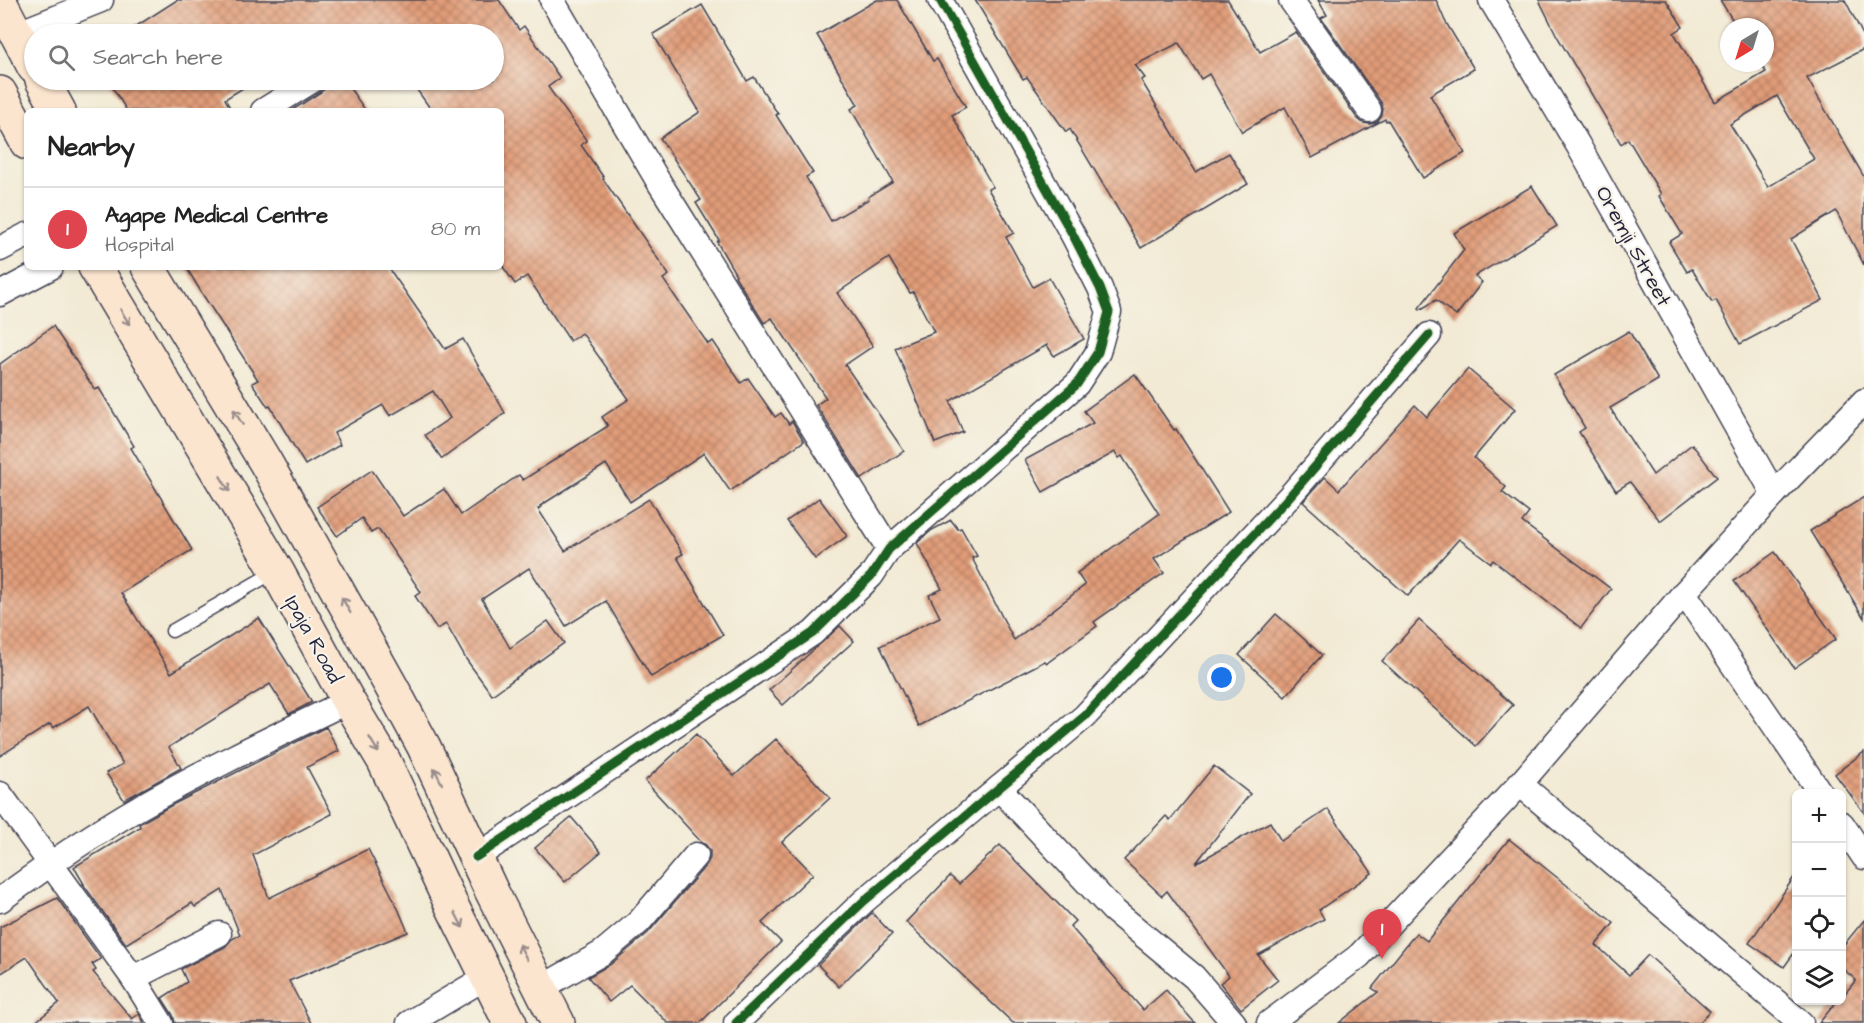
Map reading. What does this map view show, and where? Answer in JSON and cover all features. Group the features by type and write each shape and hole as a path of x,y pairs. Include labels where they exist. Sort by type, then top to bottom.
{"main road":[{"path":"0,2 24,49"},
{"path":"47,90 57,108"},
{"path":"0,93 24,137"},
{"name":"Ipaja Road","path":"96,270 277,571 348,701 384,761 510,1023"},
{"name":"Ipaja Road","path":"150,270 266,463 392,686 429,757 558,1023"}],"street":[{"path":"41,24 100,0"},
{"path":"552,0 657,179 889,549"},
{"path":"476,857 813,633 871,576 889,549 1077,384 1098,352 1109,312 1100,288 1073,235 940,0"},
{"path":"1291,0 1369,110"},
{"name":"Oremji Street","path":"1491,0 1578,145 1774,494"},
{"path":"16,34 24,31"},
{"path":"268,108 297,90"},
{"path":"0,249 24,237"},
{"path":"0,294 45,270"},
{"path":"736,1023 864,901 1085,716 1288,498 1429,335"},
{"path":"1269,1023 1359,956 1520,784 1684,593 1774,494 1864,401"},
{"path":"1684,593 1818,789"},
{"path":"0,900 50,863 139,807 215,766 348,701"},
{"path":"1520,784 1801,1023"},
{"path":"999,788 1113,910 1194,976 1234,1023"},
{"path":"0,794 133,978 161,1023"},
{"path":"1846,830 1864,857"},
{"path":"541,988 602,953 639,922 696,855"},
{"path":"133,978 219,934"},
{"path":"409,1023 488,976"}],"lane":[{"path":"172,631 277,571"}],"building":[{"path":"177,0 499,0 519,30 524,26 560,78 548,87 587,141 581,145 669,275 663,279 708,344 713,341 741,383 748,378 775,417 781,413 789,424 792,421 804,441 730,491 704,453 630,502 606,464 538,509 565,551 649,499 683,554 677,557 723,635 651,677 606,601 566,626 529,568 482,599 510,648 548,621 564,643 492,695 466,659 446,624 437,629 415,596 421,592 378,529 371,533 362,518 337,536 317,507 372,470 403,516 444,489 461,515 519,475 523,480 608,426 602,417 629,399 582,333 570,341 527,276 515,284 504,268 504,108 430,108 417,90 504,90 504,24 140,24"},
{"path":"877,0 897,0 933,61 937,59 966,107 952,115 993,187 988,189 1014,233 1006,237 1033,287 1049,278 1084,339 1054,356 1047,345 950,401 963,432 935,443 895,348 934,332 913,292 910,293 889,258 837,293 873,346 845,365 904,451 862,479 816,405 826,398 772,318 764,323 735,276 717,242 719,240 696,203 701,200 660,138 700,112 653,34 702,5 747,81 754,77 778,114 776,115 813,173 806,177 831,221 893,182 851,109 858,105 817,35"},
{"path":"975,0 1228,0 1260,52 1296,32 1357,118 1363,123 1370,124 1377,122 1382,116 1381,102 1321,18 1327,15 1318,0 1436,0 1445,21 1474,69 1430,95 1465,153 1423,178 1388,120 1385,119 1312,158 1285,107 1242,132 1209,74 1201,79 1179,43 1135,65 1145,78 1141,80 1196,172 1229,153 1248,184 1141,248 1070,129 1066,132 1027,77 1023,79"},
{"path":"1539,0 1666,0 1683,27 1674,33 1715,102 1766,72 1774,72 1774,18 1731,18 1720,0 1845,0 1864,37 1864,49 1807,78 1864,177 1864,265 1836,211 1791,239 1823,300 1740,344 1716,300 1712,302 1692,269 1687,272 1669,242 1682,234 1628,139 1621,144 1557,36","holes":["1777,96 1814,159 1768,187 1730,124"]},
{"path":"114,90 240,90 225,99 230,108 125,108"},
{"path":"324,90 351,90 364,108 296,108"},
{"path":"1532,186 1557,226 1475,276 1482,282 1456,316 1436,300 1420,310 1419,308 1464,250 1454,233"},
{"path":"188,270 390,270 445,349 463,339 505,413 442,459 425,435 450,418 433,391 390,416 383,405 334,433 340,445 305,465 270,406 268,407 252,383 258,380"},
{"path":"53,326 95,390 99,388 134,446 131,448 192,550 121,593 171,673 259,618 312,702 289,714 270,684 169,747 181,768 124,800 106,773 123,764 89,706 53,728 50,724 0,756 0,364"},
{"path":"1629,331 1658,380 1610,408 1653,475 1692,444 1717,477 1660,521 1630,482 1616,491 1579,432 1585,428 1554,375"},
{"path":"1468,369 1515,409 1474,458 1506,487 1502,492 1529,513 1522,522 1611,589 1581,628 1493,560 1491,563 1459,539 1408,596 1303,502 1325,477 1339,490 1415,405 1427,417"},
{"path":"1135,374 1174,430 1176,429 1229,512 1154,559 1164,573 1094,622 1097,626 1047,663 1045,661 919,726 880,646 940,617 929,595 942,589 917,543 932,530 951,520 958,529 961,528 977,556 972,558 1014,640 1085,585 1077,573 1159,514 1122,456 1119,458 1115,452 1043,492 1025,460 1093,423 1084,411"},
{"path":"1864,497 1864,618 1810,531"},
{"path":"819,498 847,536 815,559 787,521"},
{"path":"1775,552 1836,639 1794,668 1734,581"},
{"path":"1276,614 1322,655 1285,697 1239,655"},
{"path":"1419,620 1513,705 1476,746 1382,661"},
{"path":"840,626 854,641 783,705 769,690"},
{"path":"326,727 339,751 307,767 332,814 253,855 269,898 368,849 408,932 289,981 311,1023 175,1023 173,1015 162,998 187,982 181,969 225,947 232,939 240,935 222,890 195,907 192,903 126,944 83,884 74,867 172,805"},
{"path":"696,734 734,776 776,739 830,798 782,842 813,874 762,923 781,942 700,1023 668,1023 630,985 609,1002 588,977 611,964 648,933 710,858 710,851 706,845 645,781"},
{"path":"1864,752 1864,813 1835,774"},
{"path":"1214,766 1250,794 1196,863 1270,822 1281,841 1328,809 1372,873 1319,910 1324,919 1258,955 1278,980 1241,1009 1220,983 1229,976 1167,891 1162,896 1124,860 1166,816 1170,820"},
{"path":"571,817 601,852 565,882 535,848"},
{"path":"1509,839 1614,923 1596,945 1629,975 1648,955 1710,1011 1699,1023 1339,1023 1378,992 1372,988 1416,933 1427,941"},
{"path":"1000,845 1075,921 1070,926 1143,1010 1166,990 1195,1023 1013,1023 906,922 950,876 959,884"},
{"path":"1792,880 1792,956 1784,967 1749,943"},
{"path":"57,898 101,959 92,964 96,970 93,972 132,1019 139,1014 144,1023 34,1023 59,1003 27,957 0,974 0,927"},
{"path":"872,913 892,934 839,987 818,965"},
{"path":"1864,920 1864,1023 1819,1023 1834,1005 1846,1005 1846,992 1856,980 1846,971 1846,942"}],"cycle path":[{"path":"476,857 813,633 871,576 889,549 1077,384 1098,352 1109,312 1100,288 1073,235 940,0"},
{"path":"736,1023 864,901 1085,716 1288,498 1429,335"}],"place":[{"name":"Agape Medical Centre","path":"1382,959"}]}
